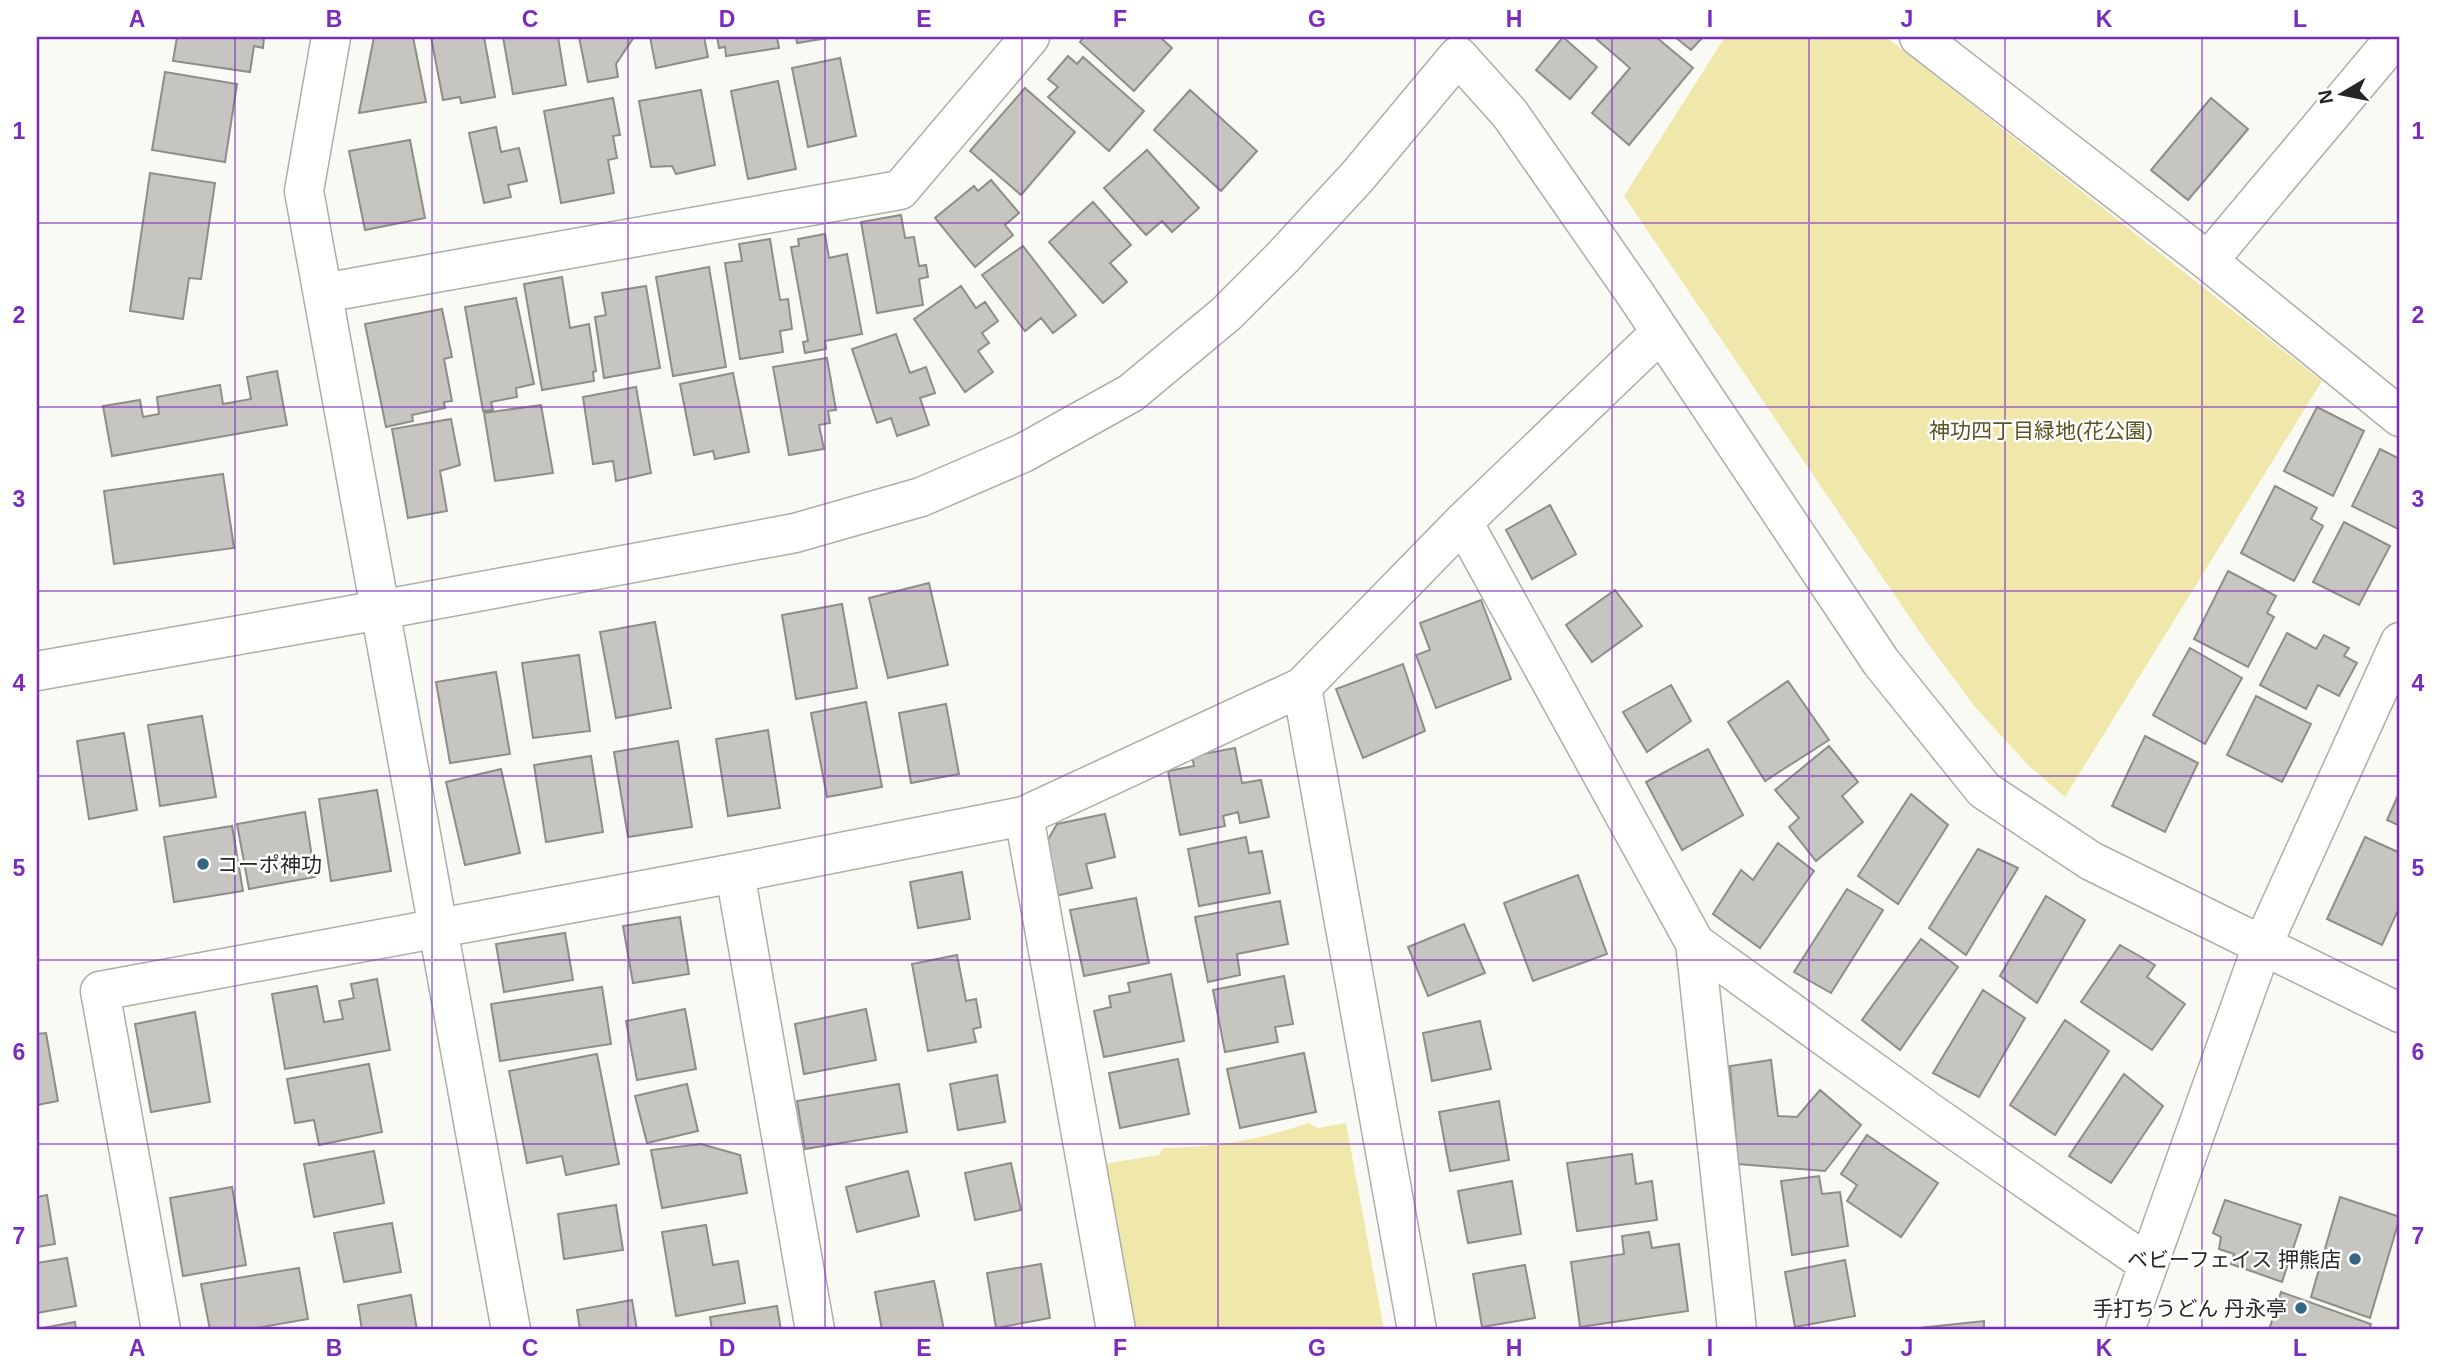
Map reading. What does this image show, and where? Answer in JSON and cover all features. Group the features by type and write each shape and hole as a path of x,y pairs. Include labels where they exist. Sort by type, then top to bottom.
{"street":[{"path":"331,37 304,191 511,1330"},
{"path":"323,293 900,190 1030,37"},
{"path":"1919,37 2208,261 2400,417"},
{"path":"2208,261 2396,37"},
{"path":"37,671 795,533 921,497 1023,453 1130,393 1226,314 1357,177 1466,47 1881,662 1984,790 2091,861 2400,1013"},
{"path":"161,1330 100,990 735,873 1024,816 1302,687 1463,522 1660,333"},
{"path":"1463,522 1695,943 1737,1330"},
{"path":"2125,1330 2262,946 2400,642"},
{"path":"1302,687 1417,1330"},
{"path":"1024,816 1116,1330"},
{"path":"735,873 815,1330"},
{"path":"1695,943 1932,1114 2148,1264"}],"green space":[{"name":"神功四丁目緑地(花公園)","path":"1725,37 1886,37 2322,381 2065,797 2028,765 1976,708 1923,637 1624,196"},
{"path":"1308,1123 1318,1128 1346,1123 1384,1330 1133,1330 1103,1164 1159,1155 1163,1148 1201,1146 1254,1138"}],"building":[{"path":"177,37 264,37 263,48 254,46 250,72 173,61"},
{"path":"374,37 413,37 426,102 359,113"},
{"path":"431,37 484,37 495,97 461,103 460,97 443,100"},
{"path":"503,37 558,37 566,85 513,94"},
{"path":"579,37 634,37 616,64 618,77 588,82"},
{"path":"650,37 704,37 708,57 656,68"},
{"path":"717,37 777,37 779,48 726,56 725,47 719,48"},
{"path":"796,37 834,37 797,43"},
{"path":"1084,37 1160,37 1172,48 1134,91 1080,42"},
{"path":"1563,37 1597,67 1570,99 1536,70"},
{"path":"1594,37 1656,37 1693,68 1629,145 1592,113 1630,68"},
{"path":"1675,37 1703,37 1691,50"},
{"path":"1068,56 1077,64 1083,57 1144,111 1109,151 1048,97 1058,87 1048,79"},
{"path":"840,58 856,136 808,147 792,68"},
{"path":"165,72 237,84 225,162 152,150"},
{"path":"778,81 796,169 748,179 731,91"},
{"path":"1025,88 1075,132 1021,195 970,151"},
{"path":"701,90 715,165 676,174 672,166 651,167 639,101"},
{"path":"1190,90 1257,151 1221,191 1154,130"},
{"path":"613,98 620,135 613,136 617,158 608,160 614,193 561,203 544,111"},
{"path":"2211,98 2248,129 2188,200 2151,170"},
{"path":"496,127 501,152 519,148 527,181 508,185 511,197 484,203 469,133"},
{"path":"410,140 425,218 365,230 349,151"},
{"path":"1147,150 1199,208 1172,232 1162,221 1146,235 1104,188"},
{"path":"150,173 215,183 201,279 189,278 183,319 130,311"},
{"path":"991,180 1019,213 1005,225 1013,235 975,267 935,218 974,186 978,191"},
{"path":"1093,202 1131,245 1110,263 1127,282 1103,303 1049,242"},
{"path":"901,215 905,238 914,237 919,266 926,265 928,277 919,279 923,305 877,313 861,222"},
{"path":"825,234 829,258 847,254 862,334 825,341 826,349 805,353 803,342 808,341 791,247 799,246 798,239"},
{"path":"770,239 780,300 788,299 792,329 780,331 783,352 740,359 725,263 742,261 739,244"},
{"path":"1023,246 1076,315 1053,333 1041,318 1025,331 982,275"},
{"path":"709,267 726,367 673,376 656,277"},
{"path":"562,277 570,328 589,324 596,371 593,372 594,381 542,390 524,284"},
{"path":"646,286 660,368 604,378 595,317 606,315 602,293"},
{"path":"961,286 976,308 985,302 998,321 982,333 989,343 978,351 993,372 965,392 914,319"},
{"path":"516,298 534,384 516,388 517,397 491,402 493,410 483,411 465,307"},
{"path":"442,309 452,357 444,359 452,401 444,402 445,408 412,415 413,421 386,427 365,324"},
{"path":"896,334 910,373 926,367 935,393 920,398 929,425 897,436 891,418 877,423 852,349"},
{"path":"827,358 836,410 828,411 830,423 819,425 824,449 789,455 773,367"},
{"path":"277,371 287,425 112,456 103,406 140,400 143,417 159,414 157,397 220,385 223,404 251,399 247,377"},
{"path":"733,373 749,452 715,459 713,451 694,455 680,384"},
{"path":"636,387 651,473 616,481 613,461 593,464 583,397"},
{"path":"541,405 553,473 495,481 484,413"},
{"path":"2317,407 2364,431 2333,496 2284,471"},
{"path":"451,419 460,465 440,471 447,511 408,518 392,429"},
{"path":"2380,449 2400,459 2400,530 2352,506"},
{"path":"223,474 234,548 114,564 104,491"},
{"path":"2275,486 2317,508 2311,519 2323,526 2294,581 2241,553"},
{"path":"1550,505 1576,554 1532,579 1506,530"},
{"path":"2344,522 2390,546 2359,605 2313,582"},
{"path":"2228,571 2276,596 2267,613 2274,617 2248,667 2194,639"},
{"path":"929,583 948,665 888,678 869,598"},
{"path":"1615,590 1642,626 1592,662 1566,625"},
{"path":"1481,600 1511,679 1436,708 1416,655 1430,650 1420,623"},
{"path":"842,604 857,688 796,699 782,615"},
{"path":"655,622 671,708 616,718 600,632"},
{"path":"2287,633 2316,649 2324,635 2349,648 2344,656 2357,663 2339,696 2318,685 2306,709 2260,685"},
{"path":"2190,648 2242,678 2205,744 2153,715"},
{"path":"579,655 590,731 533,738 522,663"},
{"path":"1403,664 1425,731 1363,758 1336,689"},
{"path":"496,672 510,754 450,763 436,682"},
{"path":"1788,681 1829,740 1765,781 1728,722"},
{"path":"1671,685 1691,721 1647,752 1623,712"},
{"path":"2256,696 2311,724 2282,782 2227,755"},
{"path":"866,702 882,787 827,797 811,713"},
{"path":"946,704 959,774 911,783 899,713"},
{"path":"202,716 216,797 160,806 148,725"},
{"path":"768,730 780,808 728,816 716,739"},
{"path":"124,733 137,810 89,819 77,741"},
{"path":"2145,736 2198,763 2165,832 2112,806"},
{"path":"678,741 692,827 628,837 614,752"},
{"path":"1829,746 1858,782 1842,796 1863,822 1816,861 1789,827 1799,818 1775,790"},
{"path":"1235,748 1242,783 1261,780 1269,817 1240,823 1238,812 1223,816 1225,826 1180,835 1168,771 1194,766 1192,756"},
{"path":"1708,749 1743,815 1682,850 1646,782"},
{"path":"591,756 603,832 546,842 534,765"},
{"path":"501,769 520,853 465,865 446,782"},
{"path":"377,790 391,871 331,881 319,799"},
{"path":"2400,791 2400,826 2387,820"},
{"path":"1911,794 1948,825 1898,904 1858,876"},
{"name":"コーポ神功","path":"305,812 315,877 249,889 237,824"},
{"path":"1105,814 1115,857 1086,864 1092,888 1055,896 1045,845 1057,824"},
{"name":"コーポ神功","path":"232,826 243,891 174,902 164,837"},
{"path":"1246,837 1249,853 1262,851 1270,893 1199,906 1188,849"},
{"path":"2365,837 2400,853 2400,906 2382,945 2327,919"},
{"path":"1778,843 1814,871 1760,948 1713,914 1741,870 1753,880"},
{"path":"1978,849 2018,868 1966,955 1929,928"},
{"path":"962,872 970,919 918,928 910,882"},
{"path":"1578,875 1607,954 1533,981 1504,903"},
{"path":"1847,889 1883,910 1831,993 1794,972"},
{"path":"2046,896 2085,920 2037,1003 2000,976"},
{"path":"1136,898 1149,963 1084,976 1070,910"},
{"path":"1280,901 1288,944 1237,954 1240,975 1208,982 1195,917"},
{"path":"680,917 689,974 633,983 623,926"},
{"path":"1464,924 1485,973 1428,996 1408,947"},
{"path":"565,933 573,980 504,992 496,944"},
{"path":"1921,939 1958,967 1900,1050 1862,1020"},
{"path":"2120,945 2155,965 2147,977 2185,1004 2152,1050 2081,1002"},
{"path":"957,955 966,1001 976,999 981,1027 973,1029 976,1042 928,1051 912,964"},
{"path":"1171,974 1184,1041 1104,1057 1094,1011 1111,1007 1109,996 1130,992 1128,983"},
{"path":"1284,976 1293,1024 1275,1027 1278,1042 1225,1052 1213,990"},
{"path":"377,979 390,1050 285,1069 272,994 317,986 324,1022 343,1019 339,1001 354,998 351,984"},
{"path":"602,987 611,1044 500,1061 491,1004"},
{"path":"1983,990 2025,1018 1979,1097 1933,1073"},
{"path":"685,1009 696,1069 637,1080 626,1021"},
{"path":"866,1009 876,1060 804,1074 795,1024"},
{"path":"195,1012 210,1102 151,1112 135,1024"},
{"path":"2065,1020 2109,1051 2055,1135 2010,1105"},
{"path":"1480,1021 1491,1069 1432,1081 1423,1033"},
{"path":"46,1033 58,1101 37,1105 37,1034"},
{"path":"1304,1053 1316,1112 1240,1128 1227,1069"},
{"path":"597,1054 619,1164 566,1175 562,1156 527,1163 509,1071"},
{"path":"1178,1059 1189,1114 1120,1128 1109,1073"},
{"path":"1771,1060 1778,1116 1797,1117 1820,1090 1861,1125 1825,1171 1738,1164 1730,1066"},
{"path":"369,1064 382,1132 319,1145 314,1120 295,1123 287,1079"},
{"path":"2124,1074 2163,1106 2111,1183 2069,1156"},
{"path":"997,1075 1005,1122 958,1130 950,1084"},
{"path":"687,1084 698,1131 647,1143 635,1096"},
{"path":"899,1084 907,1132 805,1149 797,1101"},
{"path":"1499,1101 1509,1160 1450,1171 1439,1112"},
{"path":"1867,1135 1938,1183 1901,1237 1847,1201 1857,1185 1841,1174"},
{"path":"701,1144 740,1155 747,1193 662,1208 651,1150"},
{"path":"374,1151 384,1203 314,1217 304,1164"},
{"path":"1632,1154 1636,1184 1652,1181 1657,1220 1577,1231 1567,1163"},
{"path":"1011,1163 1021,1210 975,1220 965,1173"},
{"path":"908,1171 919,1216 857,1232 846,1187"},
{"path":"1819,1176 1822,1194 1840,1192 1848,1246 1792,1255 1781,1181"},
{"path":"1512,1181 1521,1234 1468,1243 1458,1191"},
{"path":"232,1187 246,1265 183,1276 170,1198"},
{"path":"47,1195 55,1244 37,1247 37,1197"},
{"name":"ベビーフェイス 押熊店","path":"2340,1197 2400,1217 2370,1318 2311,1297"},
{"path":"2225,1200 2301,1225 2282,1282 2231,1264 2234,1254 2219,1249 2221,1237 2213,1233"},
{"path":"616,1205 623,1250 564,1259 558,1214"},
{"path":"392,1223 401,1272 344,1282 334,1233"},
{"path":"706,1225 713,1265 738,1261 745,1303 676,1316 662,1232"},
{"path":"1649,1232 1652,1248 1679,1244 1688,1311 1580,1327 1571,1262 1624,1254 1622,1236"},
{"path":"67,1258 76,1306 37,1313 37,1263"},
{"path":"1845,1260 1855,1316 1795,1327 1785,1272"},
{"path":"1041,1264 1050,1318 996,1328 987,1273"},
{"path":"1525,1265 1535,1318 1482,1327 1473,1274"},
{"path":"299,1268 308,1319 246,1330 210,1330 201,1284"},
{"path":"934,1281 944,1330 882,1330 875,1292"},
{"name":"手打ちうどん 丹永亭","path":"2281,1292 2371,1324 2369,1330 2269,1330"},
{"path":"411,1295 417,1330 362,1330 358,1305"},
{"path":"632,1300 637,1330 580,1330 577,1310"},
{"path":"777,1306 781,1330 712,1330 710,1317"},
{"path":"1984,1321 1984,1330 1919,1330 1919,1328"},
{"path":"75,1322 76,1330 37,1330 37,1329"}],"place":[{"name":"コーポ神功","path":"203,864"},
{"name":"ベビーフェイス 押熊店","path":"2355,1259"},
{"name":"手打ちうどん 丹永亭","path":"2301,1308"}]}
